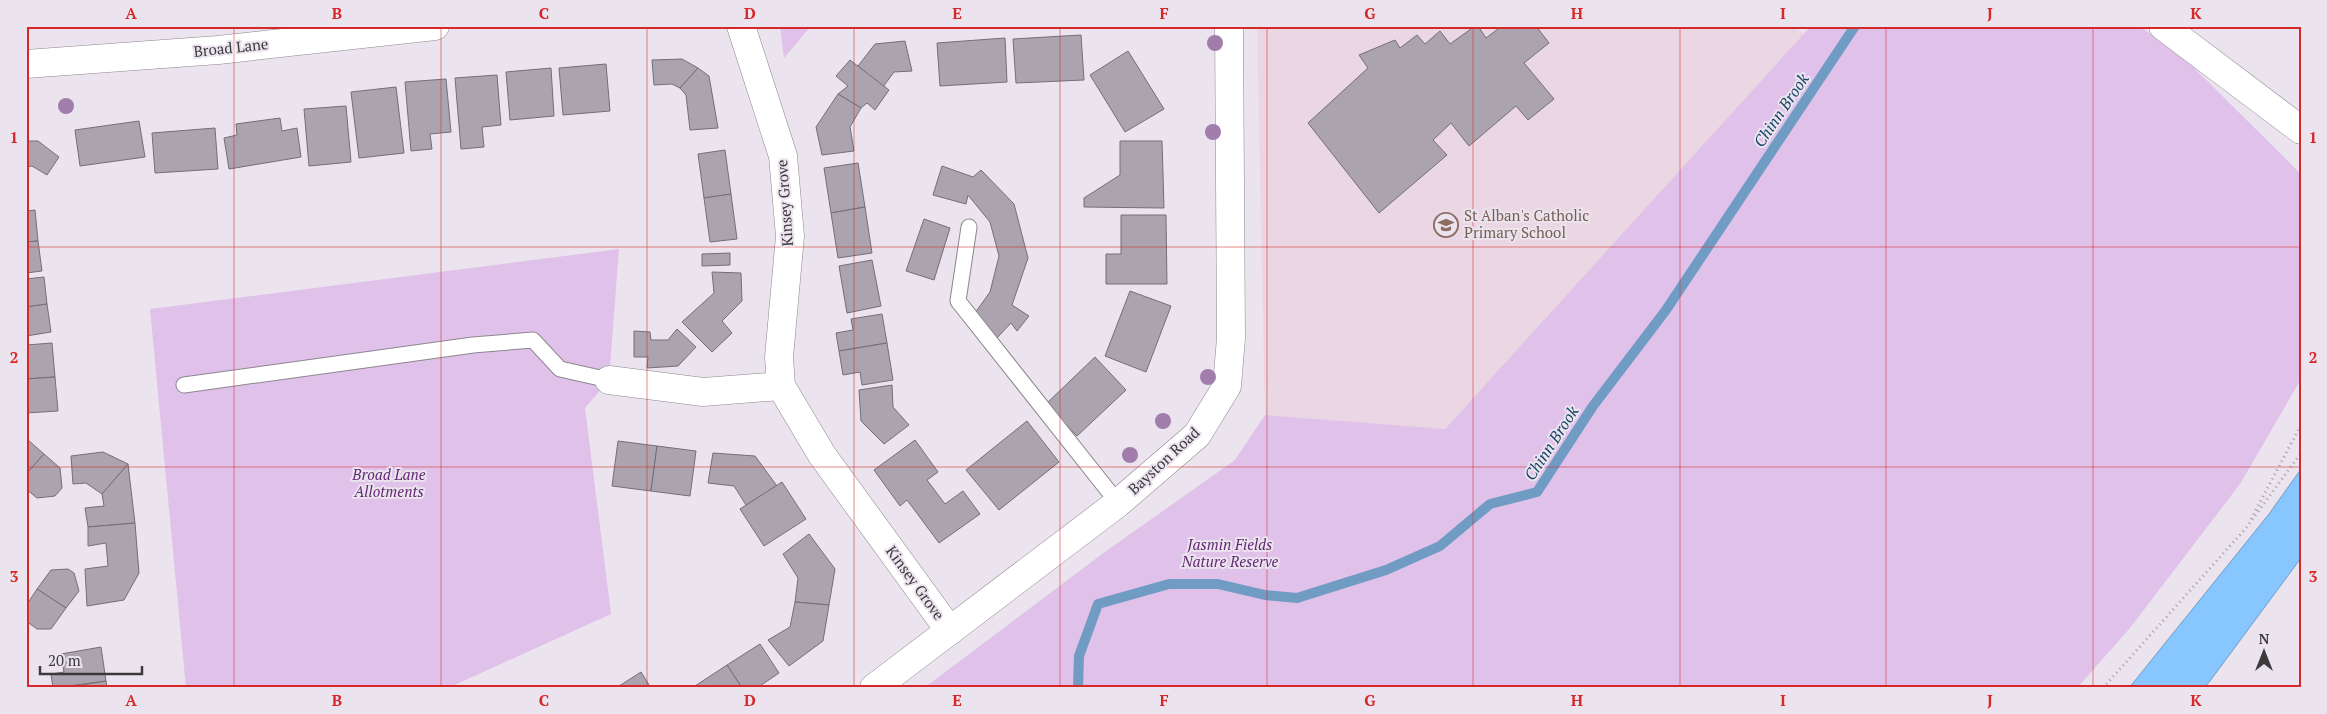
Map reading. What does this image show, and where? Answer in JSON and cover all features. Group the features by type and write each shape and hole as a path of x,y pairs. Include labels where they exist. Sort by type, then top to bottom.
{"main road":[{"name":"Broad Lane","path":"26,64 218,50 435,26"},
{"name":"Kinsey Grove","path":"741,26 783,156 790,236 779,357 781,386 822,455 950,631"},
{"name":"Bayston Road","path":"874,688 1118,503 1197,435 1228,386 1231,338 1229,26"},
{"path":"2175,29 2301,130"},
{"path":"609,380 702,392 781,386"}],"lane":[{"path":"969,228 958,301 1118,503"},
{"path":"184,385 473,345 533,340 560,369 609,380"}],"path":[{"path":"2246,528 2301,425"},
{"path":"2103,688 2246,528 2301,454"}],"shaded area":[{"name":"St Alban's Catholic Primary School","path":"1257,26 1792,26 1805,35 1444,430 1265,415"}],"green space":[{"path":"780,26 811,26 784,58"},
{"name":"Jasmin Fields Nature Reserve","path":"1811,26 2139,26 2182,56 2301,174 2301,379 2240,484 2130,628 2077,688 924,688 1102,554 1235,460 1265,415 1445,429"},
{"name":"Broad Lane Allotments","path":"619,249 609,380 585,408 611,614 448,688 186,688 150,309"}],"water":[{"path":"2301,469 2301,558 2210,681 2204,688 2129,688 2269,514"}],"building":[{"path":"1475,26 1478,26 1486,38 1502,26 1536,26 1549,43 1524,63 1554,99 1528,120 1516,106 1469,146 1451,123 1433,140 1447,155 1379,213 1308,123 1368,68 1359,55 1395,40 1400,48 1417,35 1425,44 1440,31 1450,44"},
{"path":"1081,35 1084,80 1016,83 1013,39"},
{"path":"1005,38 1007,82 940,86 937,43"},
{"path":"905,41 912,71 894,72 883,87 858,66 875,44"},
{"path":"1128,51 1164,109 1125,132 1090,75"},
{"path":"682,59 698,68 680,88 672,84 654,85 652,60"},
{"path":"850,60 889,90 875,110 867,103 861,108 838,94 848,86 836,76"},
{"path":"606,64 610,111 563,115 559,68"},
{"path":"551,68 554,116 510,120 506,72"},
{"path":"698,68 709,76 718,128 690,130 686,95 680,88"},
{"path":"497,75 501,125 482,127 484,147 461,149 455,78"},
{"path":"446,79 451,132 430,134 432,149 411,151 405,82"},
{"path":"396,87 404,153 359,158 351,92"},
{"path":"838,94 861,108 850,127 854,151 822,155 816,127"},
{"path":"346,106 351,162 309,166 304,109"},
{"path":"280,118 282,131 297,128 301,157 229,169 224,138 237,135 236,124"},
{"path":"139,121 145,157 80,166 75,130"},
{"path":"215,128 218,169 155,173 152,133"},
{"path":"26,141 38,141 59,157 47,175 32,166 26,167"},
{"path":"1120,141 1162,141 1164,208 1084,207 1084,198 1120,175"},
{"path":"725,150 731,194 704,198 698,154"},
{"path":"858,163 865,207 831,213 824,168"},
{"path":"942,166 973,177 981,170 1014,204 1028,258 1012,305 1029,316 1017,331 1011,323 995,340 975,313 990,292 999,256 990,222 968,195 966,204 933,195"},
{"path":"731,194 737,239 710,242 704,198"},
{"path":"865,207 872,253 838,258 831,213"},
{"path":"35,210 38,241 26,242 26,211"},
{"path":"1121,215 1166,215 1167,284 1106,284 1106,254 1121,254"},
{"path":"924,219 950,228 934,280 906,271"},
{"path":"38,241 42,271 26,273 26,242"},
{"path":"730,253 730,265 702,266 702,254"},
{"path":"872,260 881,306 847,313 839,266"},
{"path":"712,272 741,273 742,301 722,321 732,333 712,352 682,322 714,293"},
{"path":"44,277 47,304 26,307 26,279"},
{"path":"1130,291 1171,306 1146,372 1105,356"},
{"path":"47,304 51,332 26,336 26,307"},
{"path":"882,314 887,343 839,351 836,333 853,330 851,319"},
{"path":"677,329 696,347 678,366 647,368 648,357 634,357 634,331 650,332 651,340 668,340"},
{"path":"52,343 55,377 26,379 26,345"},
{"path":"887,343 893,380 862,385 860,372 843,375 839,351"},
{"path":"1095,357 1126,390 1077,436 1046,404"},
{"path":"55,377 58,411 26,413 26,379"},
{"path":"892,385 893,407 909,425 884,444 861,421 859,390"},
{"path":"1027,421 1059,462 999,510 966,470"},
{"path":"28,440 44,454 26,474 26,441"},
{"path":"915,440 938,472 927,480 945,504 963,491 980,514 939,543 907,500 900,506 874,470"},
{"path":"618,441 657,446 651,491 612,486"},
{"path":"657,446 696,451 690,496 651,491"},
{"path":"103,452 128,464 102,494 86,483 73,484 71,456"},
{"path":"713,453 755,456 777,486 746,505 734,486 708,483"},
{"path":"44,454 60,468 62,488 55,496 37,498 26,489 26,474"},
{"path":"128,464 135,523 88,527 85,508 104,506 102,494"},
{"path":"782,482 806,519 764,546 740,509"},
{"path":"135,523 139,573 124,600 87,606 85,569 108,566 106,543 88,546 88,527"},
{"path":"809,534 835,569 829,605 795,602 798,578 783,554"},
{"path":"68,569 74,573 79,591 66,608 37,589 51,570"},
{"path":"37,589 66,608 51,629 37,629 26,621 26,606"},
{"path":"795,602 829,605 823,641 789,666 768,640 790,627"},
{"path":"760,644 779,673 757,688 742,688 727,665"},
{"path":"101,647 106,681 53,688 51,674 64,672 61,654"},
{"path":"727,665 742,688 696,688 695,686"},
{"path":"641,672 651,688 616,688"},
{"path":"106,681 107,688 63,688"}],"waterway":[{"name":"Chinn Brook","path":"1078,688 1079,656 1098,604 1169,584 1218,584 1265,595 1297,598 1386,570 1440,546 1490,504 1537,492 1593,406 1666,310 1855,26"}],"place":[{"name":"St Alban's Catholic Primary School","path":"1446,225"}]}
